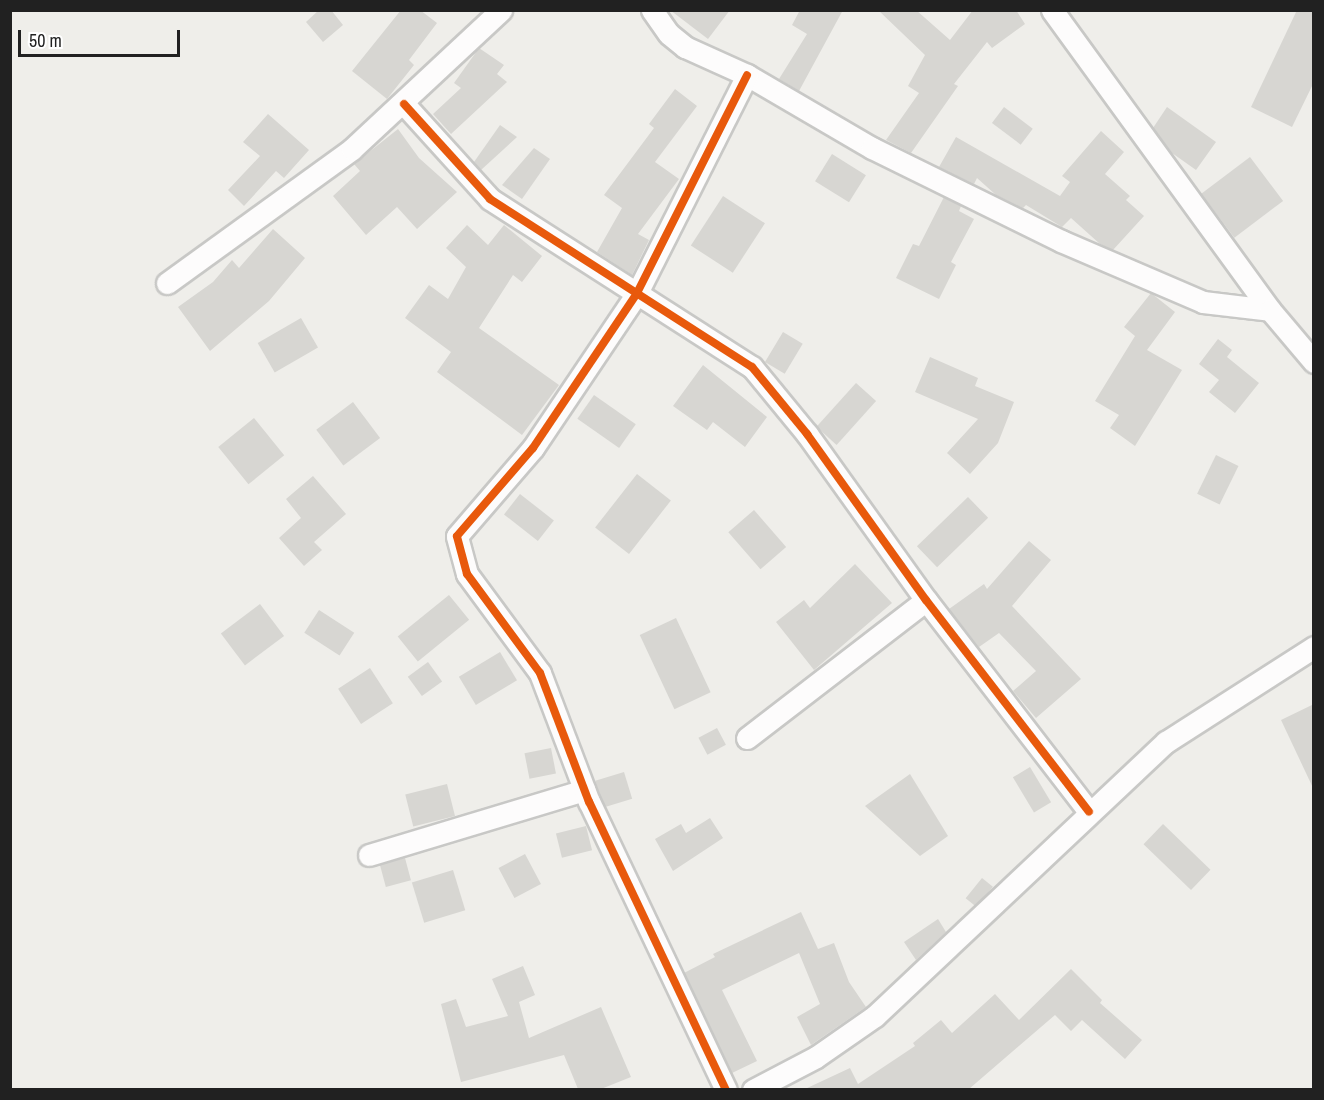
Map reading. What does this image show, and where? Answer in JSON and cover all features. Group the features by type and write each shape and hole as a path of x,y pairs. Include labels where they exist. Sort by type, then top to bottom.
{"street":[{"path":"166,283 352,149 404,104 501,10"},
{"path":"652,10 669,34 685,47 747,75 872,148 1136,275 1203,302 1270,310"},
{"path":"1052,10 1270,310 1314,362"},
{"path":"726,1089 633,899 584,790 540,673 467,574 457,536 533,448 637,293 747,75"},
{"path":"404,104 490,199 752,367 807,435 926,600 1089,812"},
{"path":"747,738 926,600"},
{"path":"753,1089 816,1057 875,1016 1089,812 1166,742 1314,647"},
{"path":"369,855 584,790"}],"building":[{"path":"319,10 331,10 343,25 323,42 306,22"},
{"path":"401,10 420,10 437,23 409,60 414,65 387,99 352,71"},
{"path":"670,10 730,10 708,39"},
{"path":"800,10 843,10 799,91 779,79 807,34 792,25"},
{"path":"878,10 916,10 950,40 973,10 1016,10 1025,24 992,48 987,42 954,84 958,86 911,153 886,140 919,93 908,86 925,55"},
{"path":"1297,10 1314,10 1314,82 1292,127 1251,107"},
{"path":"479,48 504,65 497,74 507,82 451,134 433,114 461,88 454,83"},
{"path":"675,89 697,106 655,162 679,179 638,234 649,240 632,275 597,252 622,208 604,195 654,128 649,124"},
{"path":"1004,107 1033,129 1021,145 992,123"},
{"path":"1167,107 1216,142 1196,170 1172,153 1153,128"},
{"path":"268,114 309,150 284,178 276,171 244,206 228,190 260,156 243,142"},
{"path":"500,125 517,137 481,170 474,162"},
{"path":"398,129 419,158 457,192 417,229 397,207 366,235 333,196 360,171 354,164"},
{"path":"1101,131 1124,152 1105,174 1130,196 1126,200 1144,216 1113,250 1100,244 1071,218 1062,227 1026,205 1023,208 996,195 977,178 974,184 939,167 956,137 1060,196 1070,182 1062,176"},
{"path":"534,148 550,159 522,199 502,185"},
{"path":"832,154 866,175 849,202 815,181"},
{"path":"1250,157 1283,201 1234,238 1201,194"},
{"path":"723,196 765,223 733,273 691,245"},
{"path":"944,197 961,206 959,211 974,219 951,262 956,265 939,299 896,278 913,244 919,246"},
{"path":"467,225 488,245 504,225 542,256 522,282 513,275 479,328 559,385 522,435 437,372 451,352 405,318 429,285 448,299 466,267 446,248"},
{"path":"273,229 305,258 269,301 210,351 178,307 213,282 232,260 239,268"},
{"path":"1151,293 1175,312 1147,350 1182,370 1135,446 1110,428 1119,415 1095,401 1135,336 1124,327"},
{"path":"301,318 318,347 275,372 258,343"},
{"path":"783,332 803,344 785,374 765,362"},
{"path":"1218,339 1232,350 1227,357 1259,383 1235,413 1209,392 1219,380 1199,364"},
{"path":"930,357 978,378 975,386 1014,402 998,443 970,474 947,453 978,419 915,392"},
{"path":"703,365 767,417 745,447 713,422 707,430 673,406"},
{"path":"856,383 876,401 837,445 817,427"},
{"path":"594,395 636,424 619,448 577,419"},
{"path":"353,402 380,438 343,466 316,430"},
{"path":"254,418 284,455 248,484 218,447"},
{"path":"1216,455 1238,466 1220,505 1197,494"},
{"path":"637,474 671,500 629,554 595,528"},
{"path":"313,476 346,514 314,542 322,550 304,566 279,538 301,518 286,499"},
{"path":"520,494 554,520 538,541 504,514"},
{"path":"968,497 988,518 937,567 917,546"},
{"path":"754,510 786,547 760,569 728,532"},
{"path":"1029,541 1051,560 1012,606 1081,679 1036,718 1013,691 1036,671 999,633 979,647 949,609 984,584 987,589"},
{"path":"855,564 892,603 814,670 776,622 804,600 810,608"},
{"path":"449,595 469,620 418,661 398,637"},
{"path":"260,604 284,636 245,665 221,633"},
{"path":"319,610 354,633 340,656 304,633"},
{"path":"676,618 711,692 674,709 640,635"},
{"path":"500,652 517,680 476,705 459,677"},
{"path":"428,662 442,681 422,696 408,677"},
{"path":"370,668 393,703 361,724 338,689"},
{"path":"1314,704 1314,790 1281,720"},
{"path":"717,728 726,745 707,755 698,738"},
{"path":"551,748 556,774 529,779 524,753"},
{"path":"1030,767 1051,802 1034,812 1013,777"},
{"path":"624,772 632,799 603,808 595,781"},
{"path":"910,774 948,836 920,856 865,806"},
{"path":"447,784 455,816 413,826 405,794"},
{"path":"710,818 723,838 673,871 655,839 681,824 686,833"},
{"path":"1163,824 1210,870 1191,890 1144,844"},
{"path":"586,826 592,850 562,858 556,833"},
{"path":"525,854 541,884 514,898 499,868"},
{"path":"405,858 411,880 386,887 380,865"},
{"path":"453,870 465,910 424,923 412,883"},
{"path":"982,878 993,887 977,907 966,898"},
{"path":"801,912 818,949 834,943 849,982 866,1007 811,1045 797,1017 820,1004 799,953 722,990 757,1061 732,1073 684,973 715,957 713,954"},
{"path":"938,919 946,932 916,960 904,942"},
{"path":"523,966 535,995 519,1002 529,1038 601,1007 631,1077 601,1089 578,1089 564,1055 461,1082 441,1004 456,999 466,1027 508,1016 492,979"},
{"path":"1071,969 1102,1000 1100,1003 1142,1040 1125,1059 1082,1020 1071,1031 1055,1015 969,1089 805,1089 850,1068 858,1084 915,1046 913,1043 941,1020 952,1033 995,994 1019,1020"}],"cycle path":[{"path":"726,1090 589,802 540,673 467,574 457,536 533,448 637,293 747,75"},
{"path":"404,104 490,199 752,367 807,434 926,600 1089,812"}]}
